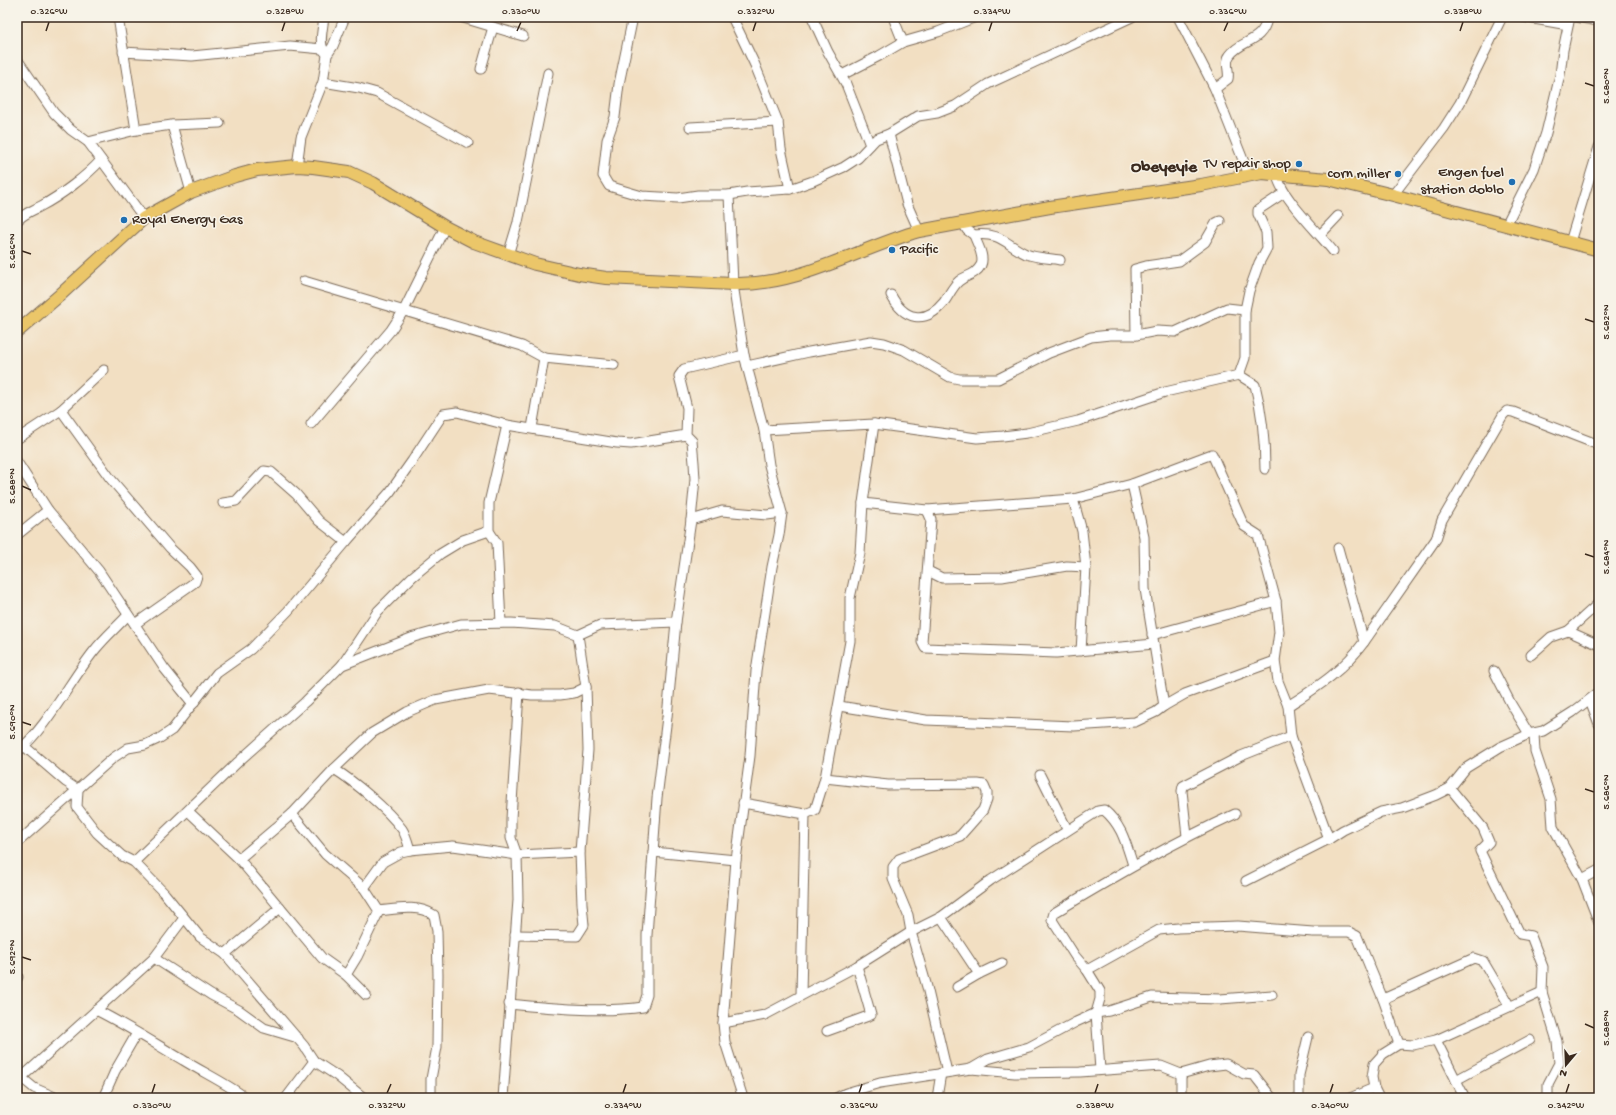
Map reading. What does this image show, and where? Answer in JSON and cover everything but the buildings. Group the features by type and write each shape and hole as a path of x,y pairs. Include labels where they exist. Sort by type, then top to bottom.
{"main road":[{"path":"17,332 60,296 144,218 191,192 257,170 297,166 349,172 387,190 445,227 474,242 535,264 578,274 606,278 750,285 767,283 795,276 919,231 1105,198 1201,185 1248,175 1277,174 1328,179 1599,250"}],"street":[{"path":"118,17 136,130"},
{"path":"297,166 301,137 322,82 324,17"},
{"path":"123,52 192,56 290,46 324,52 333,46 345,17"},
{"path":"460,17 523,36"},
{"path":"633,17 619,84 615,117 607,140 603,176 609,186 642,196 678,198 698,195 729,195 790,188 814,181 844,167 858,158 876,139 889,134 918,116 937,113 956,106 988,84 1132,17"},
{"path":"732,17 755,65 778,122 781,149 790,188"},
{"path":"812,17 828,52 842,75 870,145"},
{"path":"893,17 902,42"},
{"path":"842,75 902,42 938,32 976,17"},
{"path":"1178,17 1215,89 1248,175"},
{"path":"1215,89 1228,79 1227,60 1229,55 1234,50 1262,33 1267,19 1266,17"},
{"path":"1393,195 1444,128 1460,103 1502,17"},
{"path":"1506,225 1534,169 1546,134 1560,75 1569,21 1523,17"},
{"path":"1576,17 1599,21"},
{"path":"481,69 493,26"},
{"path":"17,59 63,123 79,137 88,142 144,218"},
{"path":"508,255 518,222 548,73"},
{"path":"322,82 359,88 377,93 468,143"},
{"path":"88,142 136,130 172,125 220,122"},
{"path":"690,127 778,122"},
{"path":"172,125 191,192"},
{"path":"889,134 907,204 919,231"},
{"path":"1570,242 1599,147"},
{"path":"17,221 23,214 41,206 92,170 100,160"},
{"path":"1277,174 1278,181 1284,193 1333,251"},
{"path":"1239,375 1246,358 1245,310 1257,270 1267,248 1266,232 1258,210 1284,193"},
{"path":"729,195 733,284 744,355 764,430 769,465 782,513 756,671 750,756 736,860 723,1023 725,1042 743,1098"},
{"path":"1320,235 1338,216"},
{"path":"1136,335 1134,269 1179,262 1206,242 1216,223 1220,221"},
{"path":"891,295 896,306 907,315 920,317 927,316 943,303 959,281 971,276 981,266 981,254 974,235 967,230 963,223"},
{"path":"311,424 385,338 404,310 445,227"},
{"path":"974,235 984,234 994,236 1006,240 1027,254 1060,260"},
{"path":"304,281 522,346 544,358 614,365"},
{"path":"747,366 809,352 871,341 884,343 904,350 950,377 959,379 998,379 1049,353 1091,337 1136,335 1157,331 1175,332 1227,308 1245,310"},
{"path":"509,1004 595,1009 629,1009 643,1007 647,995 647,935 657,798 667,717 676,622 691,520 695,479 692,441 686,435 687,408 679,376 684,369 744,355"},
{"path":"532,428 544,358"},
{"path":"17,439 61,410 104,370"},
{"path":"764,430 874,424 976,438 1027,433 1078,422 1165,392 1239,375 1255,385 1261,410 1265,469"},
{"path":"61,410 110,478 170,548 197,576 195,582 135,624"},
{"path":"1288,706 1325,681 1352,659 1436,539 1442,520 1503,415 1507,411 1599,444"},
{"path":"17,843 113,758 128,748 145,744 160,738 172,730 217,673 251,649 288,611 390,492 412,462 443,414 457,412 507,425 617,443 631,444 686,435"},
{"path":"743,803 806,814 815,810 825,778 850,641 850,598 860,553 863,503 874,424"},
{"path":"501,623 496,543 489,531 489,503 507,425"},
{"path":"863,503 927,510 1073,498 1132,484 1212,454 1244,526 1258,535 1276,601 1279,632 1275,662 1278,681 1288,706 1291,736 1329,839"},
{"path":"17,462 48,510 99,571 164,668 193,704"},
{"path":"223,503 236,501 264,471 271,472 296,494 320,521 346,542"},
{"path":"1132,484 1144,537 1145,589 1164,706"},
{"path":"1073,498 1082,531 1086,567 1081,651"},
{"path":"17,535 48,510"},
{"path":"927,510 931,519 922,642 925,648 1056,654 1081,651 1153,640 1276,601"},
{"path":"691,520 722,511 767,515 782,513"},
{"path":"134,862 238,762 305,702 342,666 378,612 412,577 440,554 463,540 489,531"},
{"path":"1338,548 1364,642"},
{"path":"928,572 942,578 1002,577 1067,566 1086,567"},
{"path":"1531,654 1551,637 1568,630 1599,604"},
{"path":"78,790 20,749 46,719 94,650 128,615"},
{"path":"342,666 414,637 461,624 501,623 555,626 578,635 600,625 676,622"},
{"path":"1568,630 1599,645"},
{"path":"514,935 577,936 584,925 580,852 588,750 586,688 578,635"},
{"path":"839,706 926,720 1074,726 1135,722 1156,712 1185,694 1275,662"},
{"path":"1494,671 1511,704 1532,734 1535,751 1551,799 1553,827 1582,879 1599,923"},
{"path":"239,859 292,814 334,769 372,733 407,712 435,700 489,690 519,692 532,695 560,695 574,693 586,688"},
{"path":"503,1098 514,935 518,900 517,855 511,838 511,819 519,692"},
{"path":"1246,881 1329,839 1343,830 1382,812 1402,808 1450,788 1466,768 1500,747 1543,731 1590,700 1599,692"},
{"path":"1590,700 1599,724"},
{"path":"1187,836 1182,791 1183,786 1241,756 1291,736"},
{"path":"334,769 345,776 377,804 403,830 410,850"},
{"path":"1040,775 1067,829"},
{"path":"825,778 888,785 978,784 984,785 987,792 987,799 983,810 960,836 899,859 892,867 892,880 908,915 911,932 927,988 944,1073 937,1098"},
{"path":"1450,788 1483,828 1489,842 1480,851 1520,934 1531,936 1543,967 1542,992 1557,1041 1559,1063 1548,1084 1548,1098"},
{"path":"78,790 77,807 97,832 122,856 134,862 165,894 200,937 225,954 298,1038 314,1060 364,1098"},
{"path":"723,1023 765,1015 779,1009 801,995 857,966 911,932 941,917 991,880 1067,829 1098,811 1104,810 1114,818 1122,833 1133,865"},
{"path":"188,811 239,859 322,958 346,975 366,995"},
{"path":"292,814 325,854 364,888 379,911"},
{"path":"801,995 806,814"},
{"path":"1100,1070 1096,1013 1100,999 1100,991 1052,920 1054,913 1133,865 1187,836 1235,814"},
{"path":"364,888 383,862 401,852 410,850 453,846 517,855 580,852"},
{"path":"653,852 736,860"},
{"path":"1582,879 1599,870"},
{"path":"225,954 280,908"},
{"path":"379,911 414,908 427,910 434,915 437,930 438,1047 431,1079 431,1098"},
{"path":"346,975 357,957 379,911"},
{"path":"941,917 979,974"},
{"path":"57,1098 34,1088 19,1076 154,958 184,918"},
{"path":"1087,970 1159,930 1238,926 1313,932 1349,932 1357,936 1383,999 1399,1044"},
{"path":"154,958 211,995 239,1010 264,1028 298,1038"},
{"path":"1383,999 1474,958 1484,961 1509,1005"},
{"path":"957,987 979,974 1002,964"},
{"path":"827,1031 871,1015 857,966"},
{"path":"1379,1098 1374,1088 1372,1076 1374,1064 1383,1054 1399,1044 1413,1045 1436,1040 1509,1005 1542,992"},
{"path":"971,1069 988,1059 1029,1047 1096,1013 1109,1011 1152,997 1220,999 1272,995"},
{"path":"96,1010 126,1025 246,1098"},
{"path":"103,1098 115,1071 137,1033"},
{"path":"1300,1098 1299,1075 1308,1037"},
{"path":"1436,1040 1465,1098"},
{"path":"1456,1080 1530,1040"},
{"path":"286,1098 314,1060"},
{"path":"836,1098 846,1093 880,1083 971,1069 1015,1073 1161,1066 1181,1074 1209,1066 1226,1064 1244,1074 1254,1075 1272,1098"},
{"path":"1181,1074 1181,1098"},
{"path":"1350,1098 1374,1088"}],"place":[{"name":"TV repair shop","path":"1299,164"},
{"name":"corn miller","path":"1398,174"},
{"name":"Engen fuel station doblo","path":"1512,182"},
{"name":"Royal Energy Gas","path":"124,220"},
{"name":"Pacific","path":"892,250"}],"district":[{"name":"Obeyeyie","path":"1164,168"}]}
